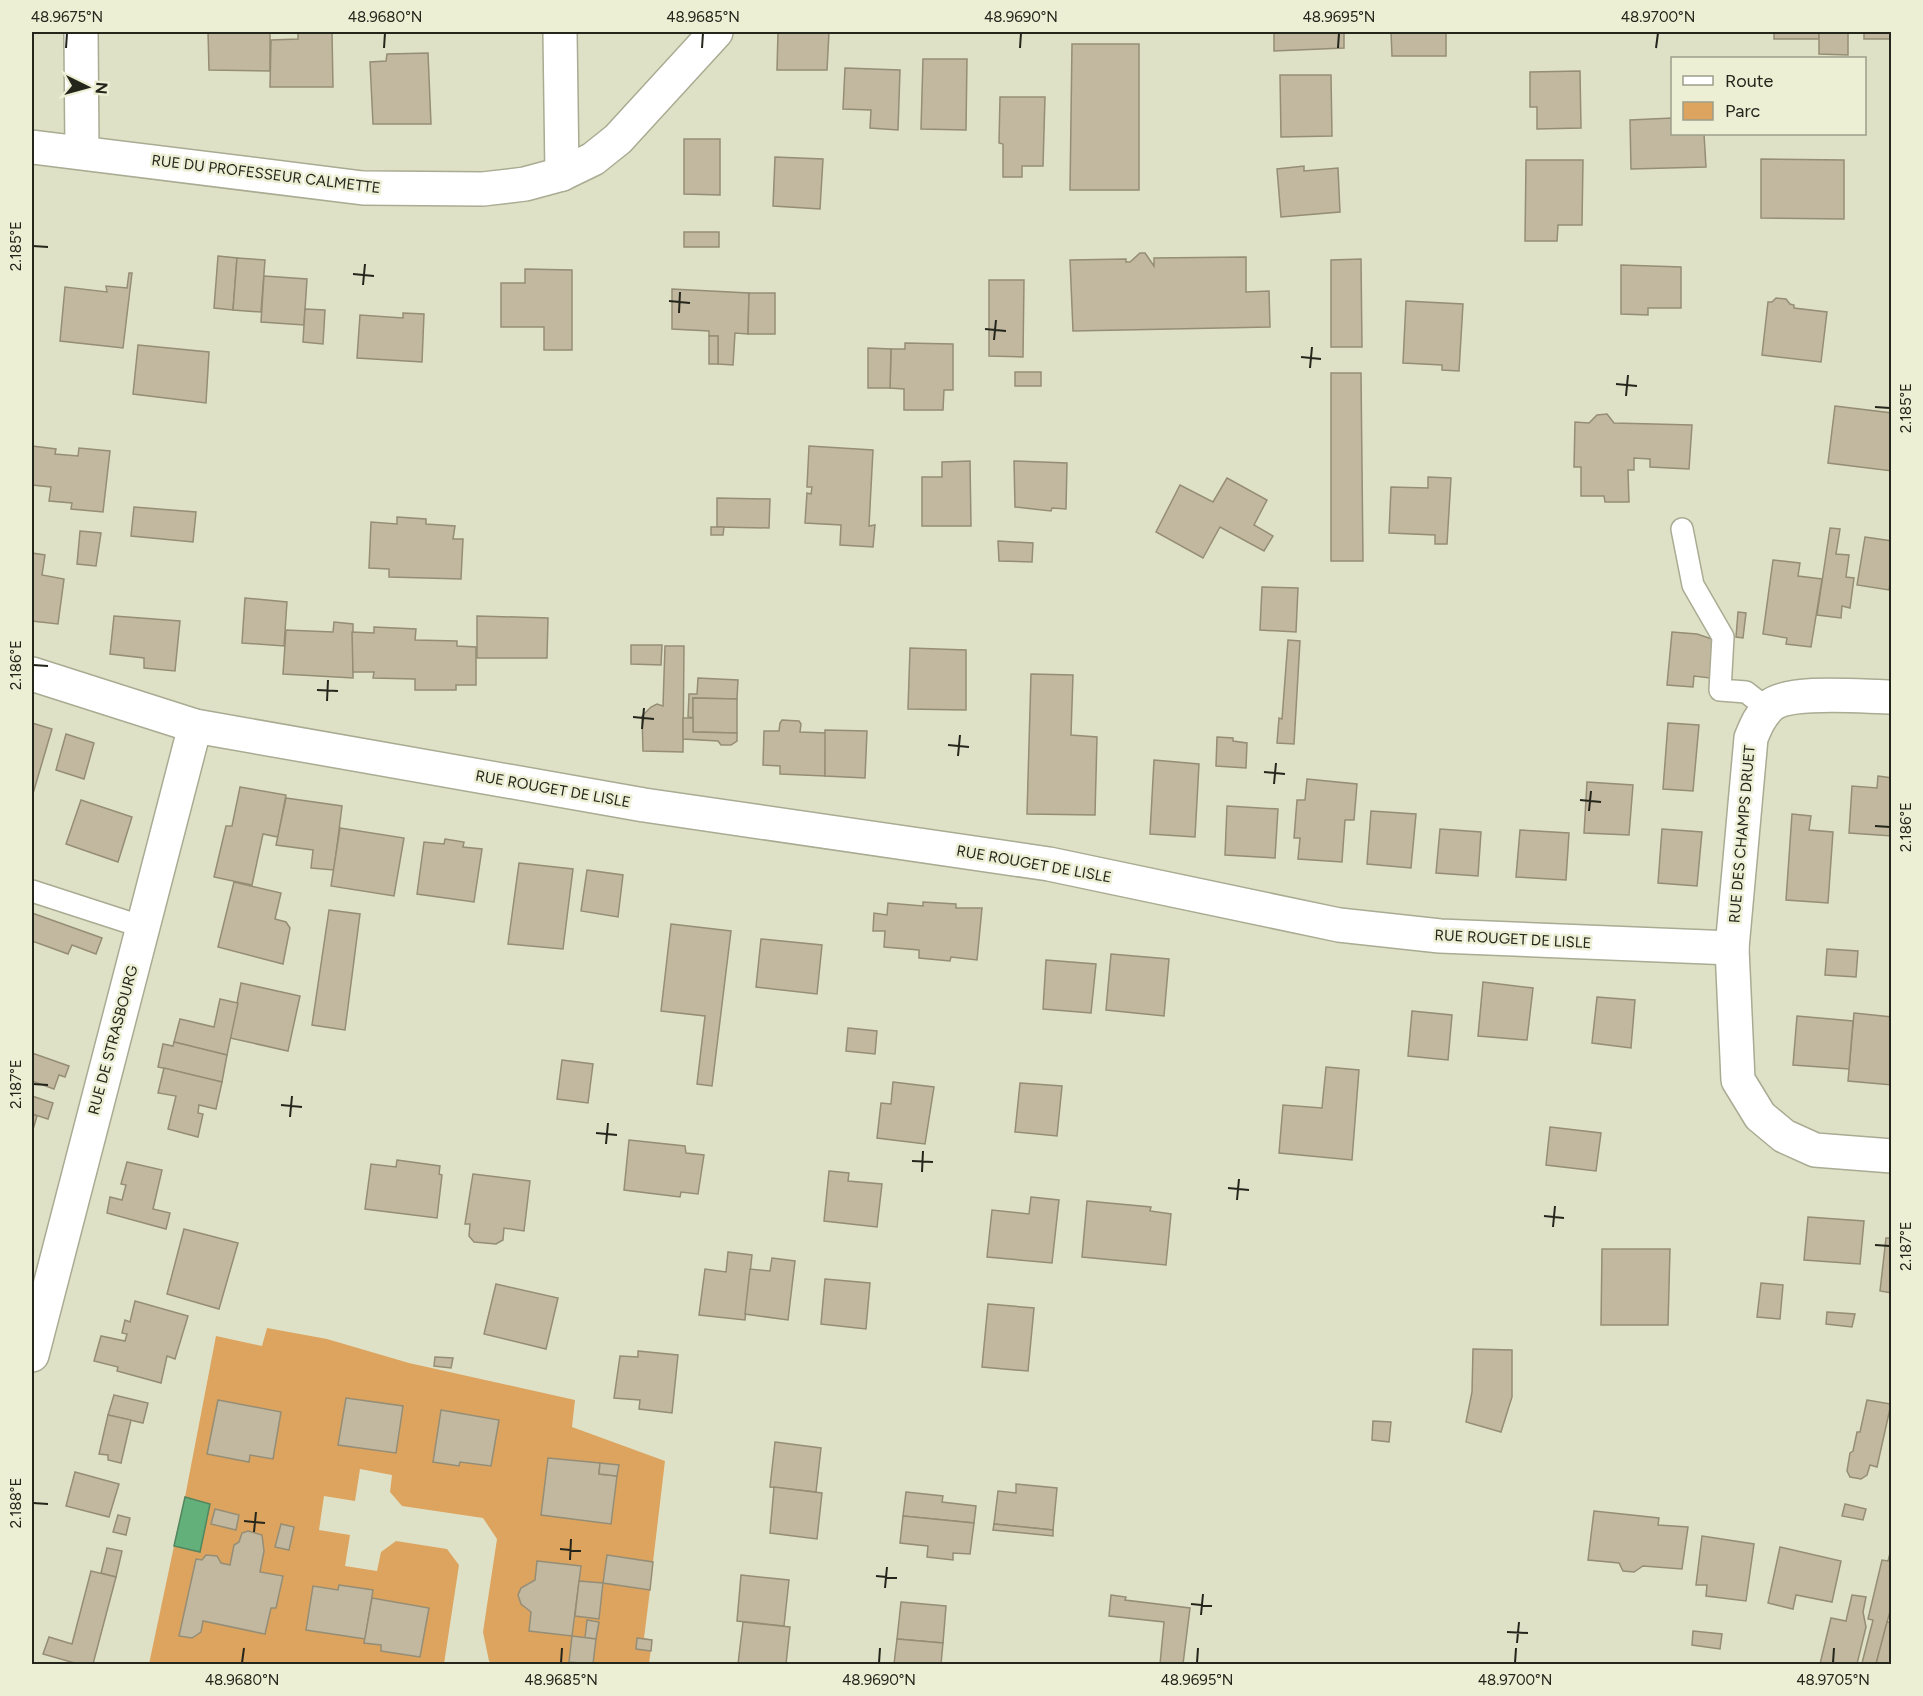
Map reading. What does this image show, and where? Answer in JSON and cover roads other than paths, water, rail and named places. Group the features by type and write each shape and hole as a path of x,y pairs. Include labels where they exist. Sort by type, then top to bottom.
{"street":[{"path":"81,32 82,152"},
{"path":"560,32 562,174"},
{"name":"RUE DU PROFESSEUR CALMETTE","path":"32,147 363,188 483,189 525,184 562,174 593,159 618,139 716,32"},
{"name":"RUE ROUGET DE LISLE","path":"32,674 195,726 644,804 1048,864 1339,925 1440,936 1732,948"},
{"path":"1768,709 1772,705 1796,696 1892,697"},
{"name":"RUE DES CHAMPS DRUET","path":"1732,948 1751,738 1759,718 1768,709"},
{"name":"RUE DE STRASBOURG","path":"32,1355 195,726"},
{"path":"1732,948 1738,1080 1760,1116 1785,1136 1815,1150 1892,1156"}],"lane":[{"path":"1682,529 1693,585 1723,637 1720,690 1746,692 1768,709"},
{"path":"32,891 143,927"}]}
